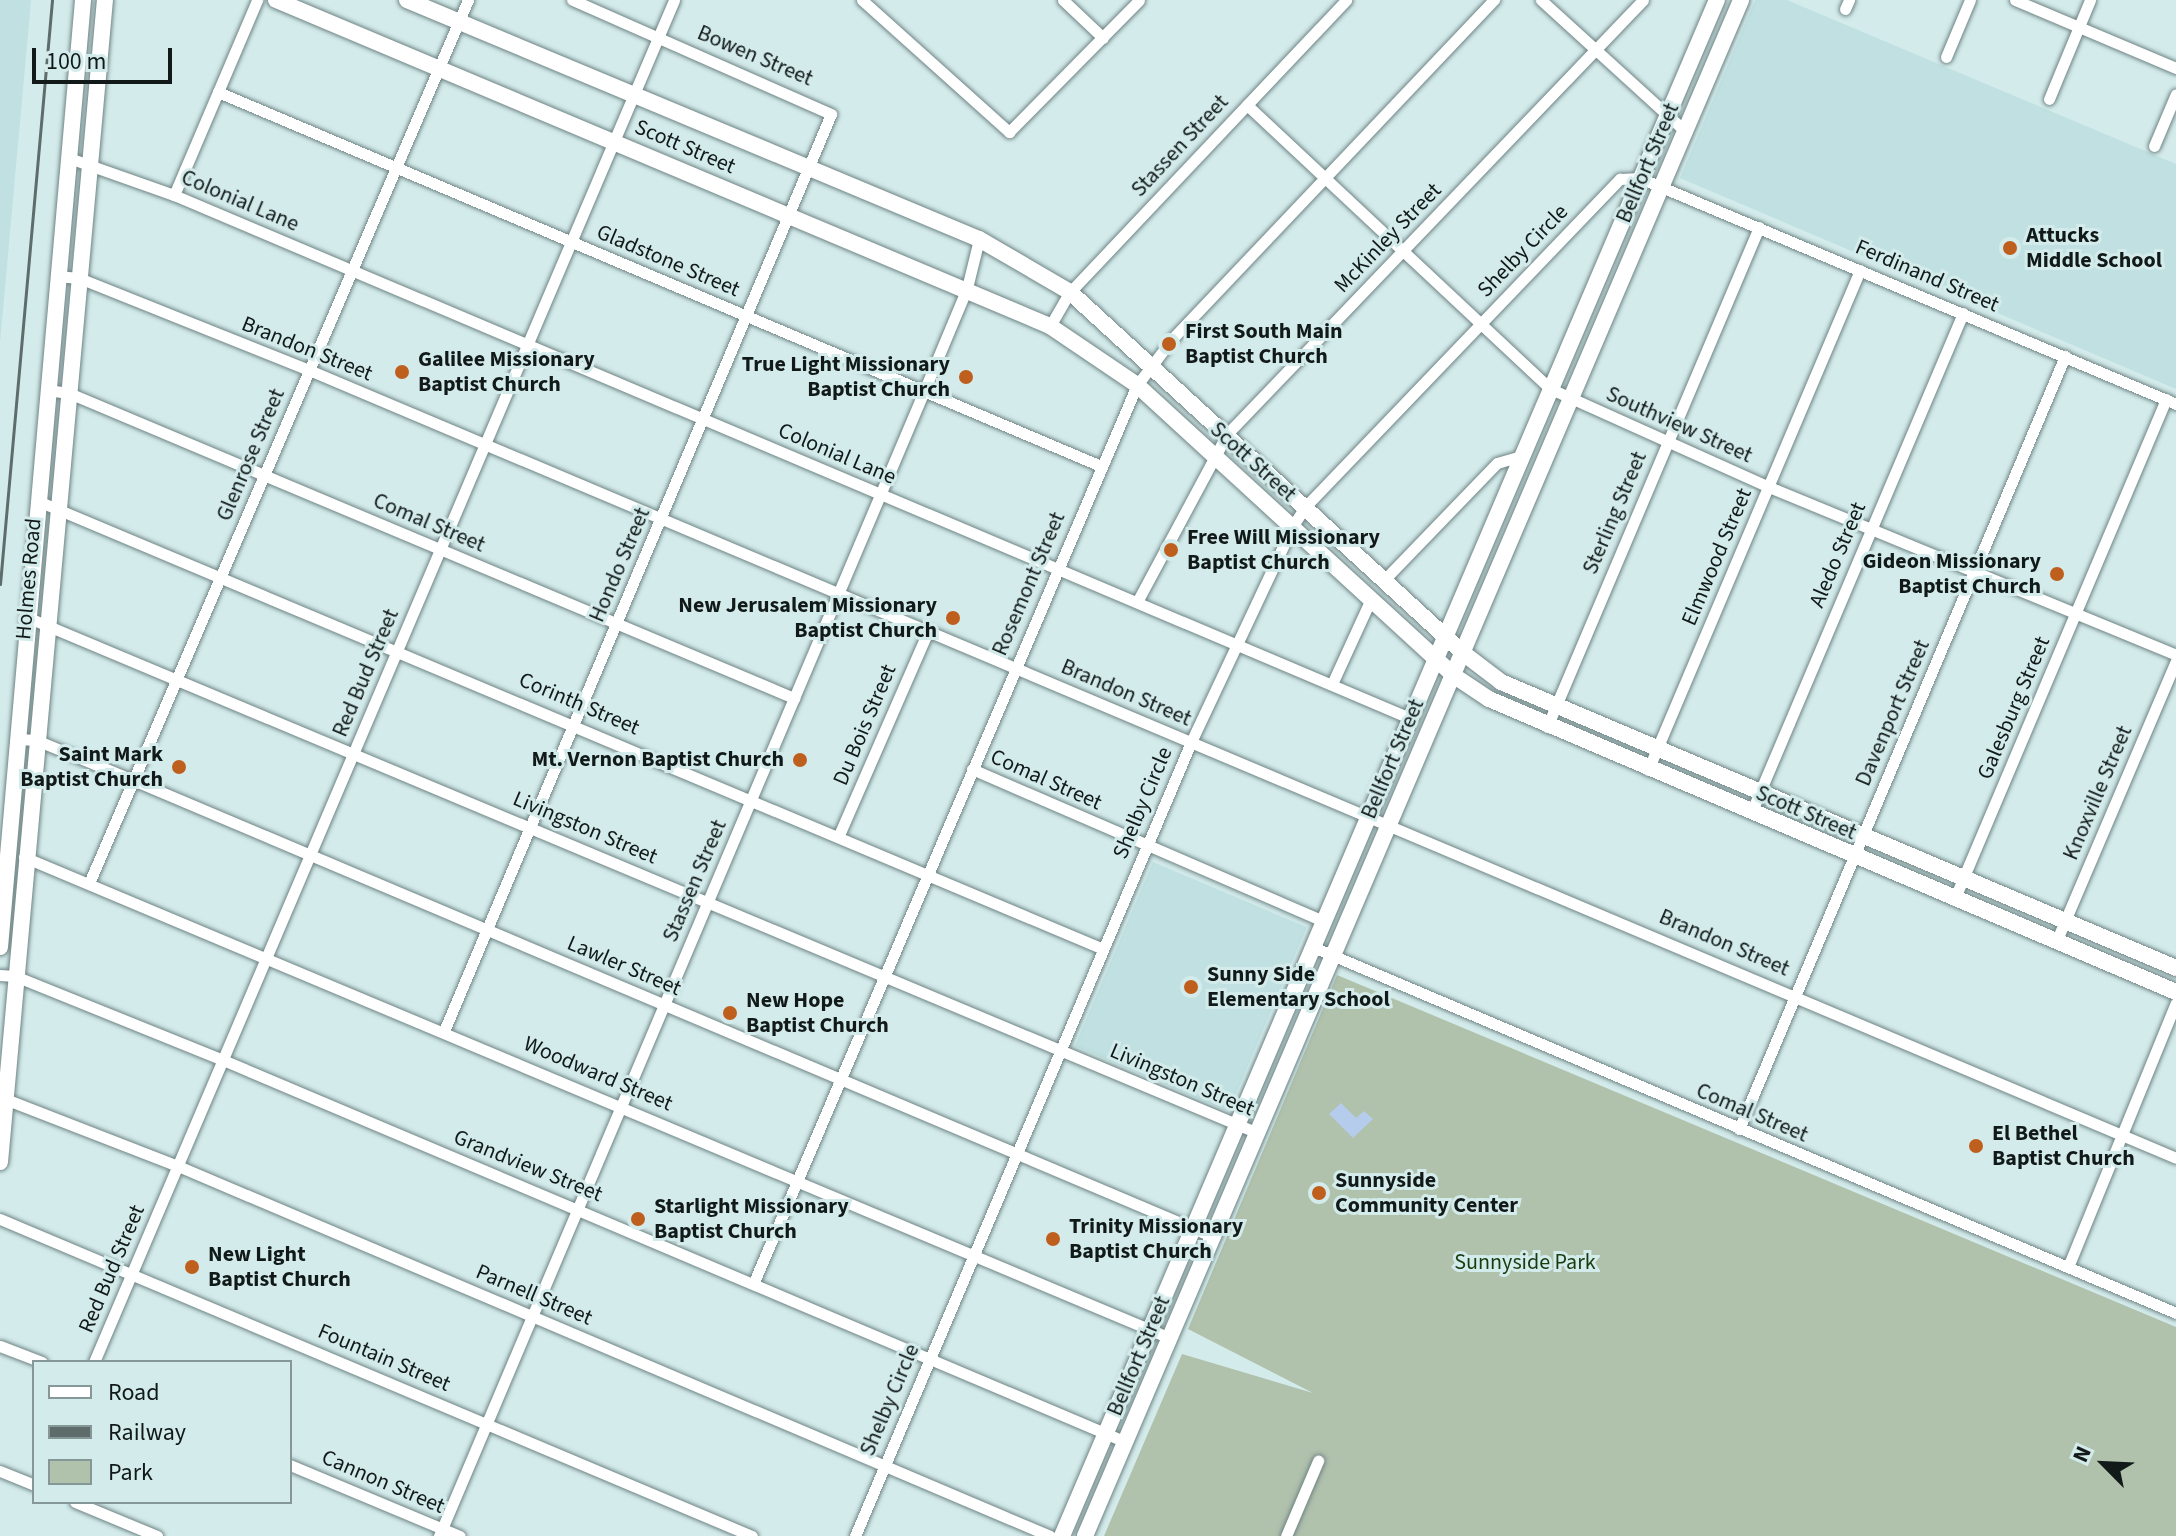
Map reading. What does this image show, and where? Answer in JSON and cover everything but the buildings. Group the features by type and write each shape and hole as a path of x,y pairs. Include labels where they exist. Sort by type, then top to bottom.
{"main road":[{"name":"Holmes Road","path":"0,947 83,0"},
{"name":"Holmes Road","path":"0,1162 8,976 27,857 105,0"},
{"name":"Scott Street","path":"276,0 967,288 1050,326 1137,385 1453,675 1547,727 2176,992"},
{"name":"Scott Street","path":"407,0 979,239 1070,292 1383,581 1463,653 1501,682 2176,968"},
{"path":"1717,2 1739,6"},
{"name":"Bellfort Street","path":"1062,1536 1717,2"},
{"name":"Bellfort Street","path":"1085,1536 1739,6"},
{"path":"1596,283 1616,292"},
{"path":"1507,493 1528,501"}],"street":[{"path":"174,195 257,0"},
{"name":"Glenrose Street","path":"90,881 468,0"},
{"name":"Bowen Street","path":"572,0 831,114"},
{"name":"Red Bud Street","path":"95,1360 674,0"},
{"path":"862,0 1009,132 1139,0"},
{"path":"1063,0 1103,38"},
{"name":"Stassen Street","path":"1050,326 1070,292 1346,0"},
{"name":"Rosemont Street","path":"754,1282 1137,385 1150,364 1494,0"},
{"path":"1541,0 1686,132"},
{"name":"McKinley Street","path":"1137,602 1227,434 1643,0"},
{"path":"1946,57 1970,0"},
{"path":"2015,0 2176,68"},
{"path":"2049,99 2090,0"},
{"name":"Gladstone Street","path":"218,92 1101,466"},
{"path":"2154,146 2176,94"},
{"name":"Southview Street","path":"1247,105 1551,389 1769,487 2076,613 2176,658"},
{"name":"Hondo Street","path":"444,1031 810,170 831,114"},
{"name":"Colonial Lane","path":"69,158 90,162 174,195 1410,718"},
{"name":"Shelby Circle","path":"855,1536 1191,742 1292,527 1305,507 1613,185 1624,176 1640,178"},
{"path":"1640,178 1661,187"},
{"name":"Ferdinand Street","path":"1661,187 2171,401"},
{"name":"Sterling Street","path":"1547,727 1759,227"},
{"name":"Stassen Street","path":"441,1532 967,288 979,239"},
{"name":"Elmwood Street","path":"1648,770 1860,270"},
{"name":"Brandon Street","path":"57,276 79,278 309,370 2176,1158"},
{"name":"Aledo Street","path":"1751,813 1963,313"},
{"name":"Davenport Street","path":"1739,1129 2065,356"},
{"name":"Comal Street","path":"47,390 69,393 794,698"},
{"name":"Galesburg Street","path":"1954,900 2076,613 2171,401"},
{"path":"1383,581 1497,463 1522,456"},
{"name":"Corinth Street","path":"38,501 221,575 1103,949"},
{"path":"1332,684 1371,599"},
{"name":"Livingston Street","path":"29,618 1258,1133"},
{"name":"Du Bois Street","path":"839,835 928,631"},
{"name":"Knoxville Street","path":"2056,942 2176,658"},
{"name":"Lawler Street","path":"18,739 36,740 133,780 1214,1237"},
{"name":"Comal Street","path":"972,769 1324,921"},
{"name":"Woodward Street","path":"8,856 27,857 90,881 1170,1338"},
{"name":"Comal Street","path":"1313,947 2176,1313"},
{"name":"Grandview Street","path":"8,976 223,1060 754,1282 1126,1442"},
{"path":"2068,1267 2125,1136 2176,1003"},
{"name":"Parnell Street","path":"2,1097 178,1166 1050,1536"},
{"name":"Fountain Street","path":"0,1219 752,1536"},
{"path":"0,1346 37,1360"},
{"path":"1286,1536 1318,1461"},
{"name":"Cannon Street","path":"292,1466 441,1532 460,1536"},
{"path":"0,1471 32,1484"},
{"path":"80,1504 157,1536"}],"shaded area":[{"path":"0,0 31,0 0,342"},
{"name":"Attucks Middle School","path":"1755,0 1787,0 2176,164 2176,389 1680,178"},
{"name":"Sunny Side Elementary School","path":"1153,862 1307,927 1229,1111 1075,1046"}],"green space":[{"name":"Sunnyside Park","path":"1337,975 2176,1327 2176,1536 1104,1536 1182,1354 1313,1393 1188,1329"}],"water":[{"path":"1341,1103 1356,1118 1364,1111 1373,1119 1353,1138 1329,1114"}],"railway":[{"path":"0,584 52,0"}],"place":[{"name":"Attucks Middle School","path":"2010,248"},
{"name":"First South Main Baptist Church","path":"1169,344"},
{"name":"Galilee Missionary Baptist Church","path":"402,372"},
{"name":"True Light Missionary Baptist Church","path":"966,377"},
{"name":"Free Will Missionary Baptist Church","path":"1171,550"},
{"name":"Gideon Missionary Baptist Church","path":"2057,574"},
{"name":"New Jerusalem Missionary Baptist Church","path":"953,618"},
{"name":"Mt. Vernon Baptist Church","path":"800,760"},
{"name":"Saint Mark Baptist Church","path":"179,767"},
{"name":"Sunny Side Elementary School","path":"1191,987"},
{"name":"New Hope Baptist Church","path":"730,1013"},
{"name":"El Bethel Baptist Church","path":"1976,1146"},
{"name":"Sunnyside Community Center","path":"1319,1193"},
{"name":"Starlight Missionary Baptist Church","path":"638,1219"},
{"name":"Trinity Missionary Baptist Church","path":"1053,1239"},
{"name":"New Light Baptist Church","path":"192,1267"}]}
